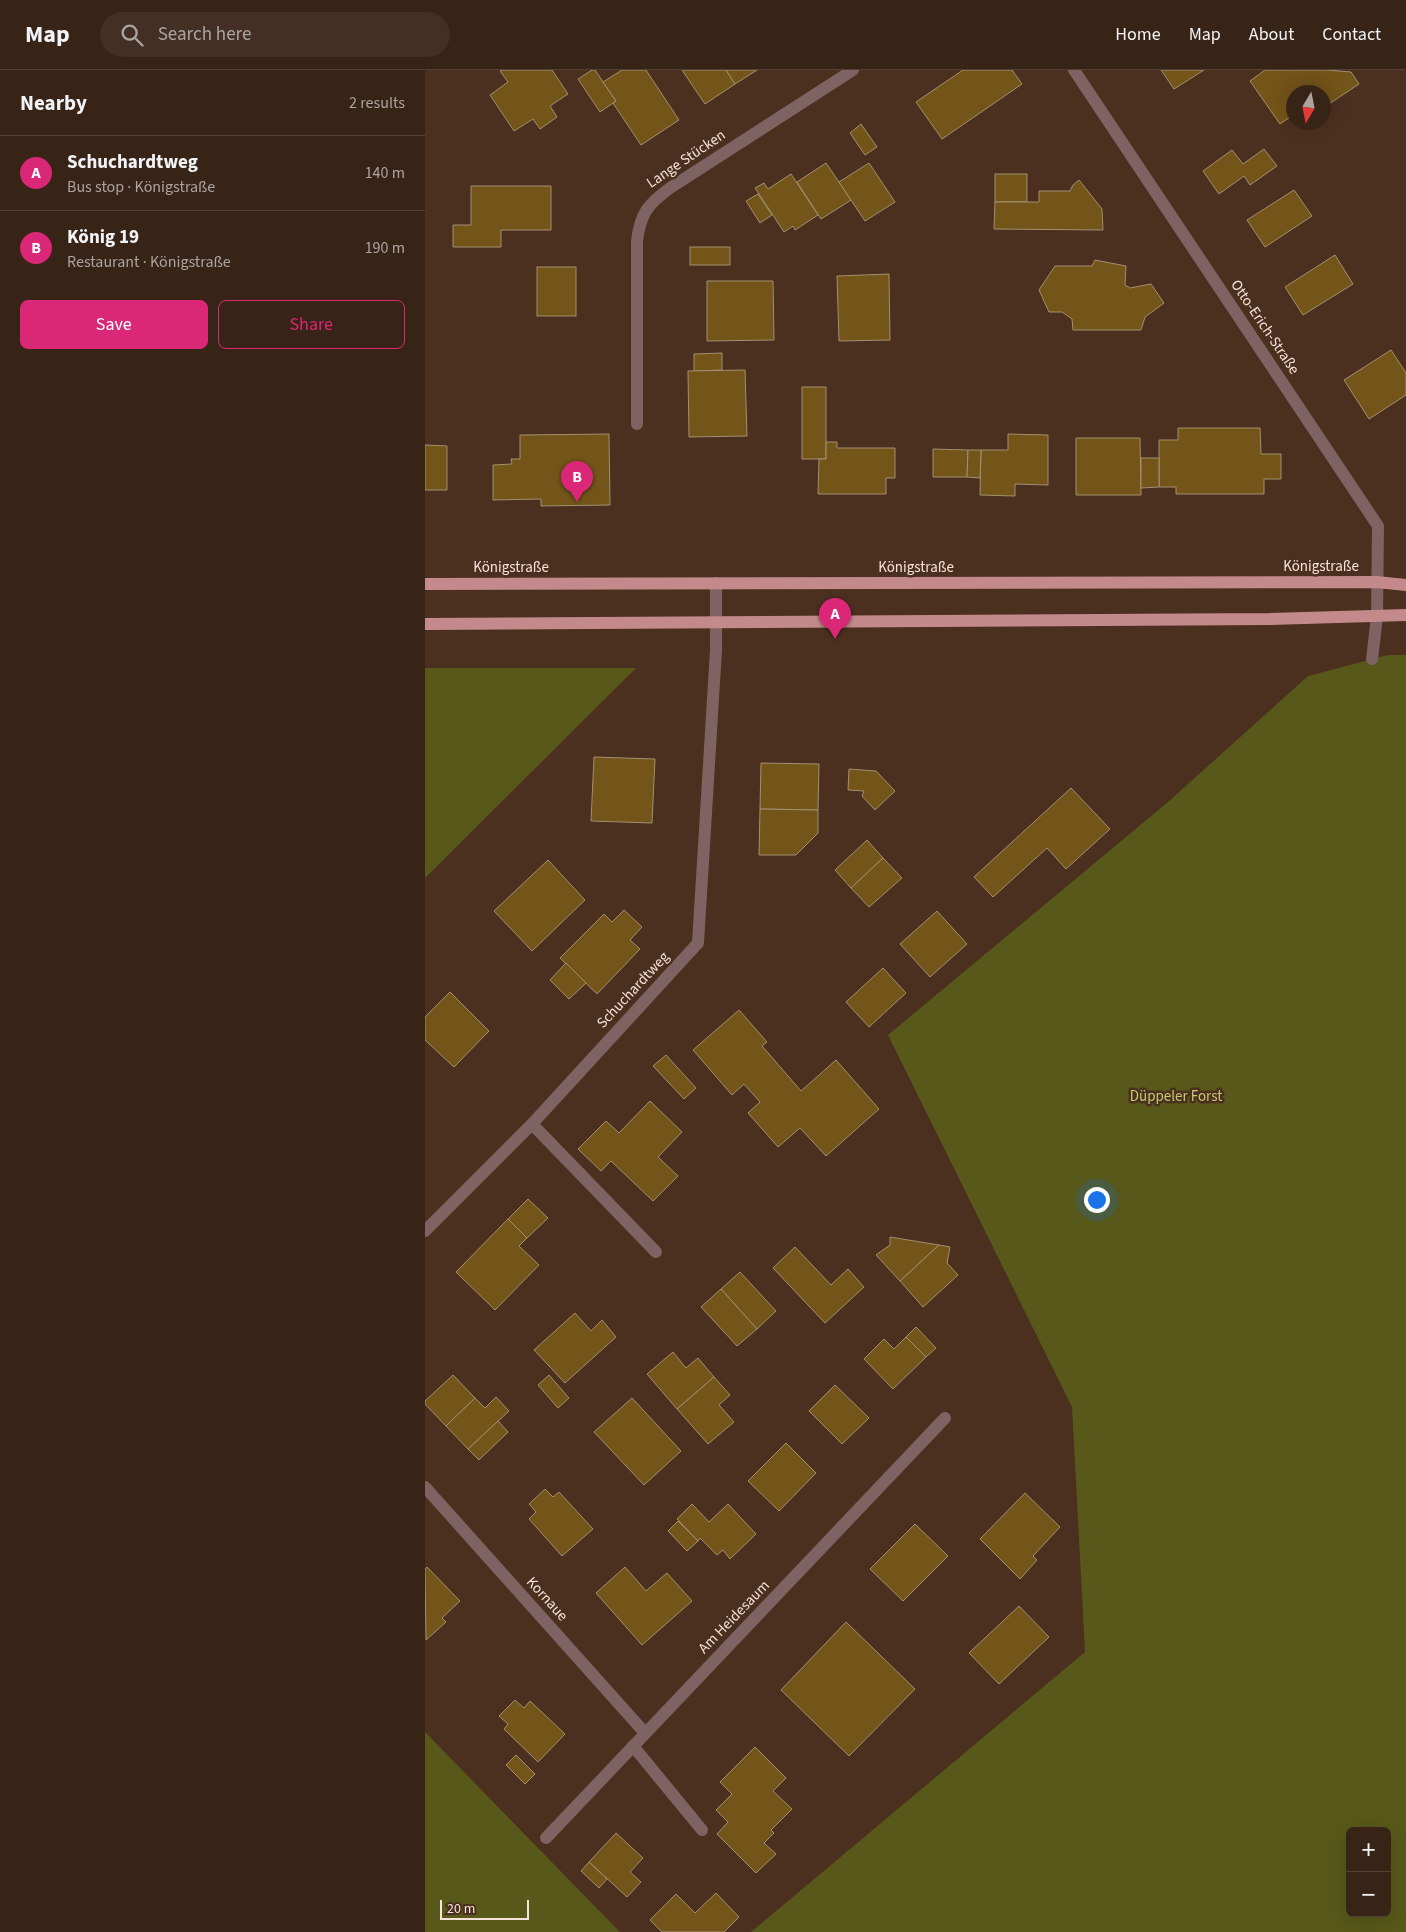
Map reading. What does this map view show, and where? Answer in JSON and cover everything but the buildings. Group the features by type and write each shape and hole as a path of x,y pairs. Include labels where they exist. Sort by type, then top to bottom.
{"main road":[{"name":"Königstraße","path":"425,584 1377,582 1406,585"},
{"path":"425,624 1406,616"}],"street":[{"name":"Lange Stücken","path":"637,424 637,241 638,226 645,211 654,199 669,188 853,70"},
{"name":"Otto-Erich-Straße","path":"1074,70 1378,526 1377,617 1372,659"},
{"name":"Schuchardtweg","path":"425,1231 532,1124 698,943 716,650 716,583"},
{"path":"532,1124 655,1252"},
{"name":"Am Heidesaum","path":"546,1838 945,1418"},
{"name":"Kornaue","path":"425,1487 645,1733"},
{"path":"633,1746 702,1830"}],"green space":[{"name":"Düppeler Forst","path":"1388,655 1406,655 1406,1932 751,1932 1085,1652 1072,1407 888,1035 1168,802 1308,676"},
{"path":"425,668 636,668 425,878"},
{"path":"425,1732 620,1932 425,1932"}],"place":[{"name":"König 19","path":"577,502"},
{"name":"Schuchardtweg","path":"835,639"}]}
